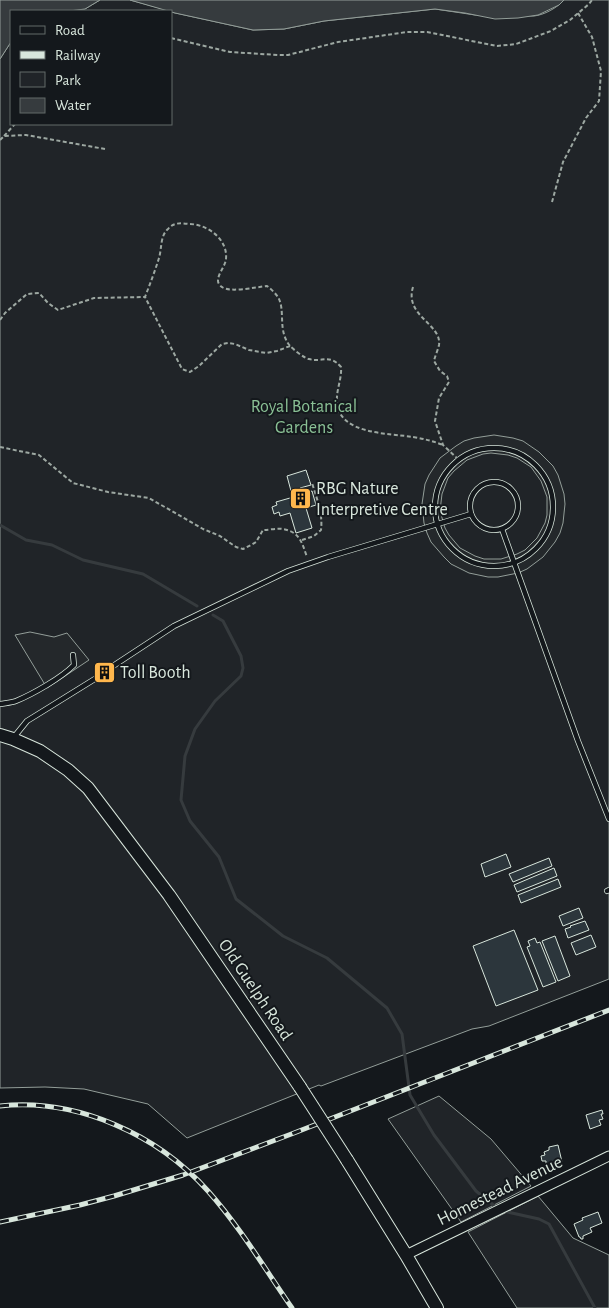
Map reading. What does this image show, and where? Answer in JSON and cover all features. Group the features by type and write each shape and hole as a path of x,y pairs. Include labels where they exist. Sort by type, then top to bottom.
{"street":[{"name":"Old Guelph Road","path":"0,735 40,751 68,770 88,788 120,828 169,895 300,1087 406,1255 437,1308"},
{"name":"Homestead Avenue","path":"406,1255 609,1156"}],"lane":[{"path":"500,448 517,452 532,461 544,475 553,500 553,517 550,526 537,548 522,559 500,566 478,564 464,558 447,543 439,530 435,506 438,488 446,472 458,460 474,451 500,448"},
{"path":"489,482 497,482 504,484 513,491 518,505 517,513 509,525 502,529 492,530 482,527 474,520 471,514 471,499 479,487 489,482"},
{"path":"13,739 27,721 98,677 98,670 104,666 110,668 174,626 288,571 437,523 471,514"},
{"path":"502,529 575,733 609,819"},
{"path":"0,704 15,702 67,672 74,665 72,655"}],"path":[{"path":"172,38 230,52 278,55 288,55 338,42 407,32 427,32 497,46 516,44 551,31 570,20 592,0"},
{"path":"552,202 563,162 586,118 599,101 601,71 592,37 578,13"},
{"path":"0,140 14,125"},
{"path":"4,136 26,136 105,149"},
{"path":"290,346 266,353 249,350 235,344 222,344 190,372 182,369 145,297 160,256 162,239 167,229 175,223 197,224 209,229 215,234 224,248 226,258 218,281 222,288 228,290 267,286 278,297 281,304 282,330 290,346 308,360 330,359 341,367 337,401 339,413 344,419 367,431 431,440 443,445 458,460"},
{"path":"413,287 411,293 415,308 438,337 439,345 434,361 440,371 447,376 449,382 439,398 435,421 443,445"},
{"path":"0,320 5,313 27,294 39,293 58,310 94,298 145,297"},
{"path":"0,447 39,455 73,483 108,492 150,498 203,529 220,536 236,547 243,548 256,542 263,530 282,529 295,534 302,540 309,564"},
{"path":"302,540 314,536 321,530 321,513 312,483"}],"green space":[{"path":"100,0 130,0 166,10 77,10 85,9"},
{"name":"Royal Botanical Gardens","path":"564,0 609,0 609,979 489,1026 472,1029 321,1086 319,1085 187,1138 148,1104 84,1089 45,1087 0,1088 0,59 10,44 10,125 172,125 172,12 253,30 284,29 324,21 435,9 475,15 534,16 550,11"},
{"path":"439,1096 491,1139 531,1186 461,1222 388,1119"},
{"path":"538,1196 573,1238 609,1255 609,1308 517,1308 468,1232"}],"shaded area":[{"path":"494,435 523,441 539,452 553,466 558,475 565,504 560,533 543,557 518,573 488,577 469,573 451,564 431,542 427,533 422,504 425,484 429,475 440,458 464,441","holes":["491,453 517,458 531,467 541,481 547,497 547,515 537,538 525,550 501,559 484,559 460,548 449,535 440,511 442,494 448,478 467,460"]},
{"path":"30,632 54,637 67,633 89,660 47,688 15,635"}],"water":[{"path":"0,0 100,0 85,9 77,10 10,10 10,44 0,59"},
{"path":"130,0 564,0 559,5 538,15 518,18 495,19 435,9 324,21 284,29 253,30 175,13 172,12 172,10 165,10"}],"building":[{"name":"RBG Nature Interpretive Centre","path":"306,470 311,485 300,488 302,494 312,491 316,505 306,508 312,528 296,533 290,513 280,516 279,512 274,514 272,507 277,505 276,502 297,496 296,489 291,491 287,476"},
{"path":"506,854 511,867 485,877 481,864"},
{"path":"549,858 552,866 513,882 509,874"},
{"path":"554,868 557,876 517,892 514,885"},
{"path":"558,879 561,887 521,903 518,895"},
{"path":"579,908 583,918 563,926 559,916"},
{"path":"585,921 589,930 568,938 565,929"},
{"path":"514,930 538,990 496,1006 473,946"},
{"path":"591,935 596,947 576,955 571,943"},
{"path":"555,936 570,976 558,981 542,941"},
{"path":"535,938 537,943 540,942 556,982 543,987 527,947 530,946 528,941"},
{"path":"602,1110 603,1119 599,1120 601,1125 590,1129 586,1115"},
{"path":"558,1145 562,1162 557,1163 558,1166 553,1167 552,1164 546,1165 546,1161 542,1161 541,1156 545,1155 544,1152 549,1150 549,1147"},
{"path":"598,1212 602,1223 590,1228 592,1232 581,1239 574,1224 583,1220 582,1218"}],"waterway":[{"path":"0,525 26,540 52,545 83,560 143,574 197,606"},
{"path":"213,615 223,621 241,656 243,668 241,676 215,701 195,729 185,756 181,800 190,821 219,857 236,899 283,936 327,958 387,1008 402,1034 410,1095 434,1135 476,1191 497,1208"},
{"path":"503,1211 539,1219 549,1224 595,1308"}],"railway":[{"path":"0,1222 80,1205 183,1175 609,1010"},
{"path":"0,1106 29,1105 58,1108 86,1114 114,1124 140,1137 165,1153 188,1171 220,1205 292,1308"}],"place":[{"name":"RBG Nature Interpretive Centre","path":"300,499"},
{"name":"Toll Booth","path":"104,673"}]}
